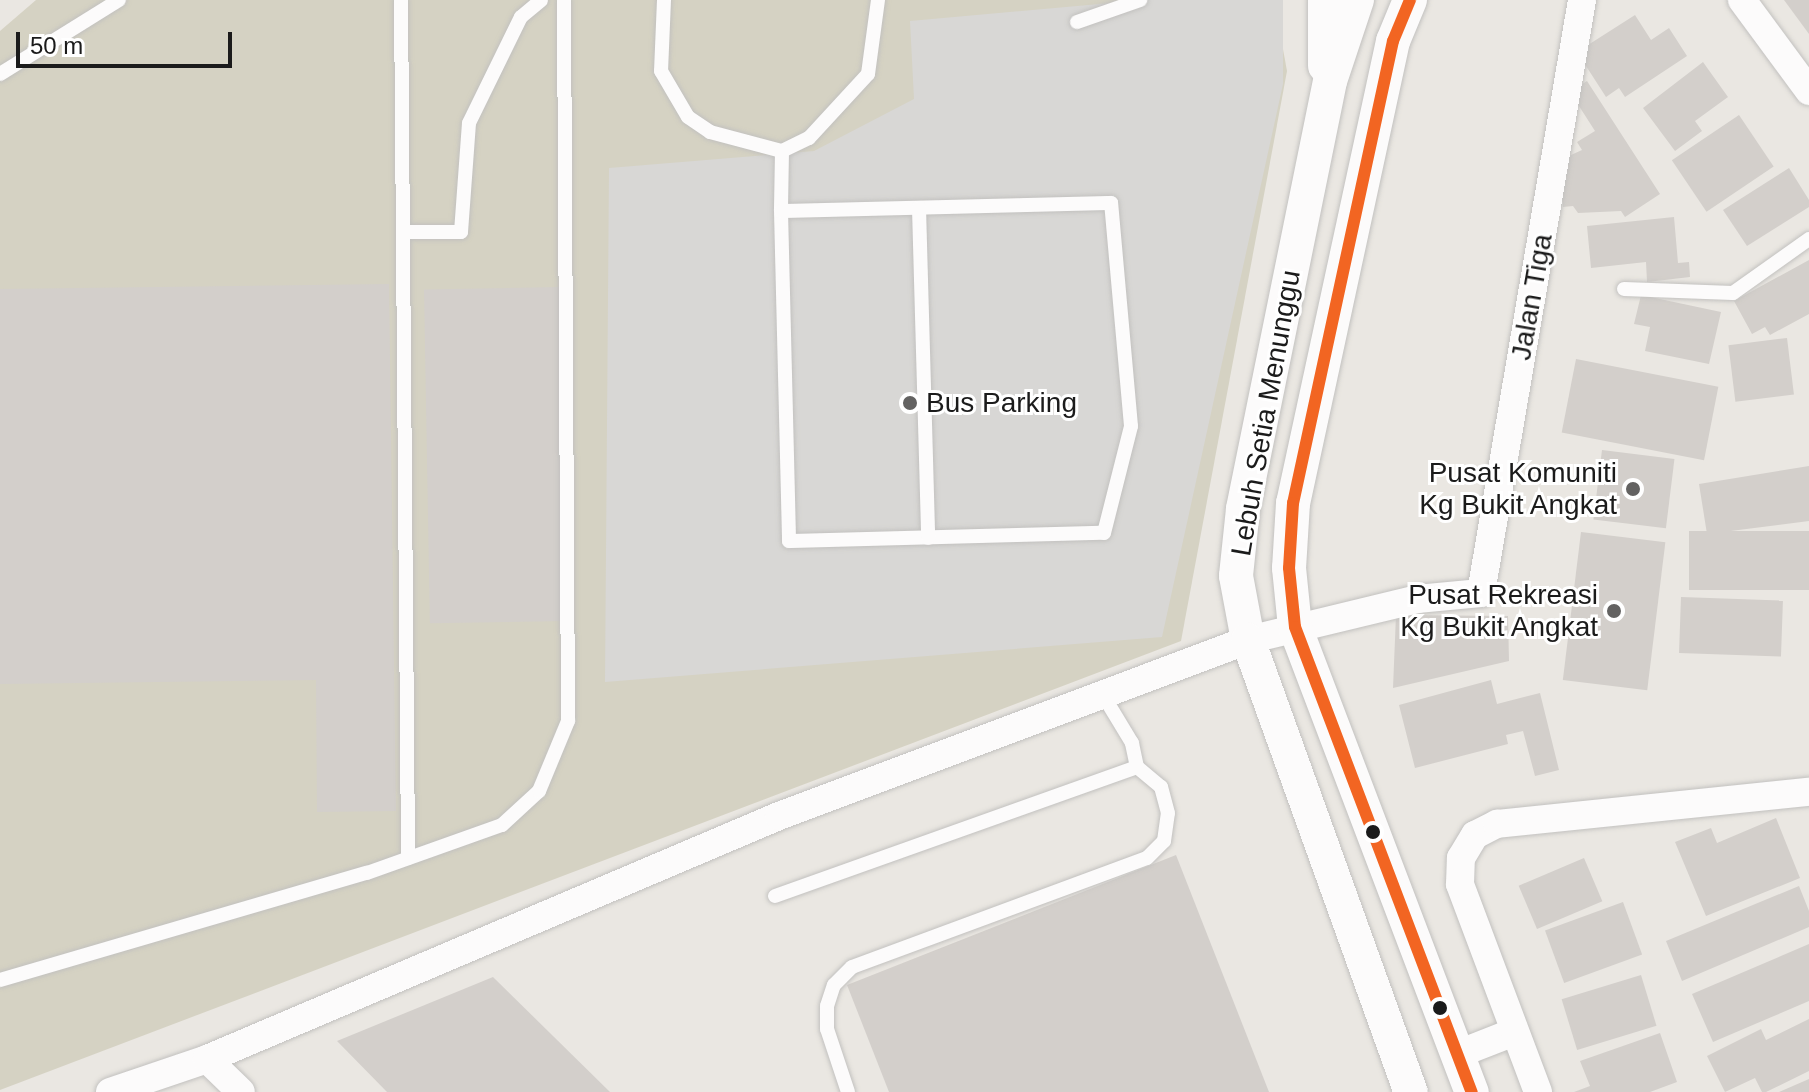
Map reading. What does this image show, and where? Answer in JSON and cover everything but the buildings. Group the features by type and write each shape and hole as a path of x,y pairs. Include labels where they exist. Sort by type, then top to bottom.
{"street":[{"path":"1325,0 1324,63 1330,81"},
{"name":"Lebuh Setia Menunggu","path":"1357,0 1330,81 1243,509 1236,576 1248,640 1411,1092"},
{"name":"Lebuh Setia Menunggu","path":"1410,0 1393,41 1293,503 1289,568 1295,627 1472,1092"},
{"name":"Jalan Tiga","path":"1295,627 1417,599 1481,593 1582,0"},
{"path":"1742,0 1809,91"},
{"path":"110,1092 207,1059 779,816 1248,640 1295,627"},
{"path":"1538,1092 1460,884 1461,858 1475,835 1497,824 1809,792"},
{"path":"1458,1054 1514,1032"},
{"path":"207,1059 241,1092"}],"lane":[{"path":"0,74 119,0"},
{"path":"401,0 408,858"},
{"path":"403,232 461,232 469,123 521,17 541,0"},
{"path":"0,980 408,858 502,825 539,791 568,721 564,0"},
{"path":"664,0 661,71 688,117 710,132 782,151 809,138 868,74 878,0"},
{"path":"1077,22 1140,0"},
{"path":"781,211 1111,203 1131,426 1104,533 789,541 781,211 782,151"},
{"path":"919,208 928,538"},
{"path":"1624,289 1733,293 1809,239"},
{"path":"848,1092 827,1029 827,1006 834,985 852,967 1147,858 1164,841 1168,813 1161,787 1137,767 1132,743 1103,695"},
{"path":"775,896 1137,767"}],"shaded area":[{"path":"36,0 1274,0 1287,71 1181,641 0,1090 0,31"},
{"name":"Bus Parking","path":"1144,0 1283,0 1283,84 1162,637 605,682 609,168 814,151 914,99 910,21"}],"transit line":[{"path":"1410,0 1393,41 1293,503 1289,568 1295,627 1472,1092"}],"place":[{"name":"Bus Parking","path":"910,403"},
{"name":"Pusat Komuniti Kg Bukit Angkat","path":"1633,489"},
{"name":"Pusat Rekreasi Kg Bukit Angkat","path":"1614,611"}]}
